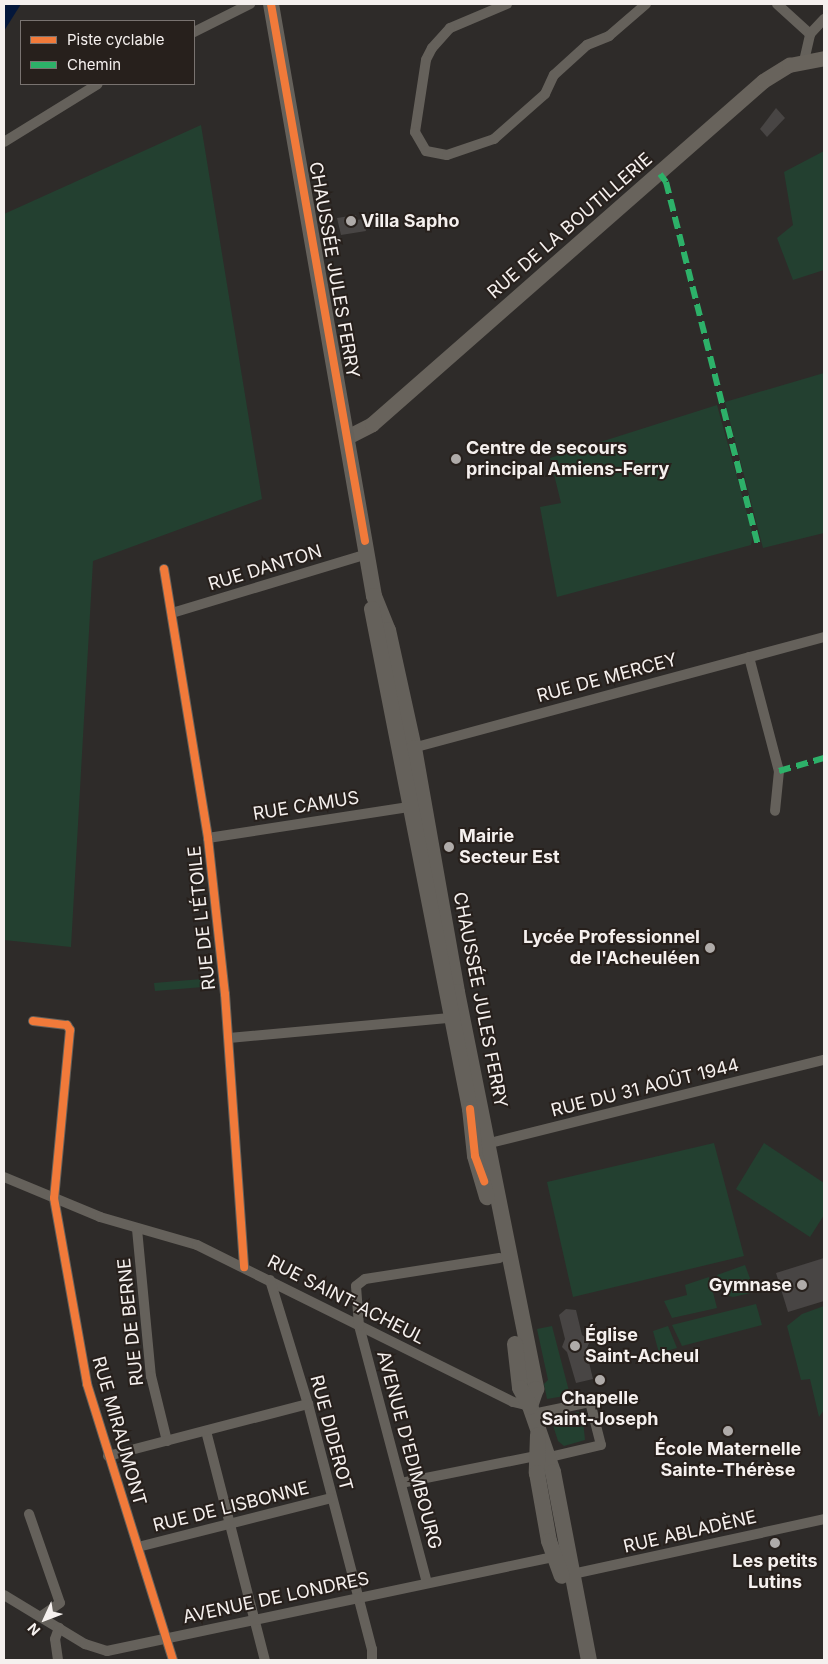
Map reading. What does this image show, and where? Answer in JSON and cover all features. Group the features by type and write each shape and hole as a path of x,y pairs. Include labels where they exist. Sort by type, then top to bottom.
{"main road":[{"name":"CHAUSSÉE JULES FERRY","path":"271,4 374,596 388,630 406,750 480,1145 536,1389 532,1410 562,1556 589,1660"},
{"name":"CHAUSSÉE JULES FERRY","path":"406,750 409,807 450,1018 480,1145"},
{"path":"480,1145 521,1371 520,1388 532,1410"},
{"name":"CHAUSSÉE JULES FERRY","path":"568,1575 579,1660"}],"street":[{"path":"195,32 250,4"},
{"path":"507,4 450,28 432,48 426,60 415,132 426,151 447,155 494,138 545,94 554,75 587,45 609,36 646,4"},
{"path":"777,4 810,34"},
{"path":"804,61 810,34 824,19"},
{"name":"RUE DE LA BOUTILLERIE","path":"347,437 372,424 763,81 804,61 824,58"},
{"path":"4,142 96,85"},
{"name":"RUE DANTON","path":"172,613 367,554"},
{"name":"RUE DE L'ÉTOILE","path":"164,569 208,838 229,1038 244,1267"},
{"name":"RUE DE MERCEY","path":"406,750 824,637"},
{"path":"749,657 778,770 775,811"},
{"name":"RUE CAMUS","path":"208,838 409,807"},
{"path":"229,1038 450,1018"},
{"name":"RUE MIRAUMONT","path":"33,1021 67,1026 70,1030 54,1198 87,1384 173,1660"},
{"name":"RUE DU 31 AOÛT 1944","path":"480,1145 824,1060"},
{"name":"RUE SAINT-ACHEUL","path":"4,1177 137,1229 198,1245 532,1410"},
{"name":"RUE DE BERNE","path":"137,1229 151,1376 168,1441"},
{"name":"AVENUE D'EDIMBOURG","path":"427,1582 359,1326 355,1292 358,1282 499,1258"},
{"name":"RUE DIDEROT","path":"270,1280 308,1404 358,1596 372,1660"},
{"path":"401,1483 606,1444 590,1402 532,1410"},
{"path":"108,1456 308,1404"},
{"path":"206,1431 256,1619 265,1660"},
{"name":"RUE DE LISBONNE","path":"138,1547 332,1498"},
{"path":"29,1514 60,1602 40,1617"},
{"name":"RUE ABLADÈNE","path":"568,1575 824,1519"},
{"name":"AVENUE DE LONDRES","path":"4,1595 84,1644 107,1651 358,1596 562,1556"},
{"path":"58,1660 54,1639 59,1628"}],"green space":[{"path":"201,125 262,499 93,561 71,947 4,940 4,214"},
{"path":"824,151 824,270 793,280 777,238 793,225 784,172"},
{"path":"824,373 824,533 763,548 725,402"},
{"path":"717,405 753,535 751,545 557,597 540,507 561,503 550,458"},
{"path":"214,978 215,986 155,991 154,983"},
{"path":"714,1143 744,1256 573,1297 547,1182"},
{"path":"764,1143 824,1183 824,1215 810,1237 736,1189"},
{"path":"745,1265 755,1292 733,1297 725,1295 717,1275"},
{"path":"709,1277 717,1308 672,1318 664,1301 687,1295 685,1285"},
{"path":"756,1304 762,1325 682,1346 672,1325"},
{"path":"824,1306 824,1410 819,1417 810,1379 801,1380 787,1326 802,1314"},
{"path":"552,1326 570,1395 547,1399 544,1384 548,1380 537,1329"},
{"path":"668,1326 677,1348 659,1353 653,1331"},
{"path":"582,1411 585,1440 564,1446 558,1441 551,1419"}],"water":[{"path":"6,4 21,4 4,31 4,8"}],"building":[{"path":"776,108 785,118 767,137 760,129"},
{"path":"356,215 357,220 363,219 366,231 341,235 337,218"},
{"name":"Gymnase","path":"824,1258 824,1301 788,1312 776,1273"},
{"name":"Église Saint-Acheul","path":"566,1309 576,1310 582,1335 590,1341 586,1350 593,1379 576,1383 567,1352 562,1347 565,1339 559,1315"}],"marked path":[{"path":"660,174 666,182 758,546"},
{"path":"779,771 824,758"}],"cycle path":[{"path":"271,4 365,541"},
{"path":"164,569 208,838 225,994 244,1267"},
{"path":"33,1021 67,1025 70,1030 54,1198 87,1384 173,1660"},
{"path":"470,1109 475,1156 484,1181"}],"place":[{"name":"Villa Sapho","path":"351,221"},
{"name":"Centre de secours principal Amiens-Ferry","path":"456,459"},
{"name":"Mairie Secteur Est","path":"449,847"},
{"name":"Lycée Professionnel de l'Acheuléen","path":"710,948"},
{"name":"Gymnase","path":"802,1285"},
{"name":"Église Saint-Acheul","path":"575,1346"},
{"name":"Chapelle Saint-Joseph","path":"600,1380"},
{"name":"École Maternelle Sainte-Thérèse","path":"728,1431"},
{"name":"Les petits Lutins","path":"775,1543"}]}
